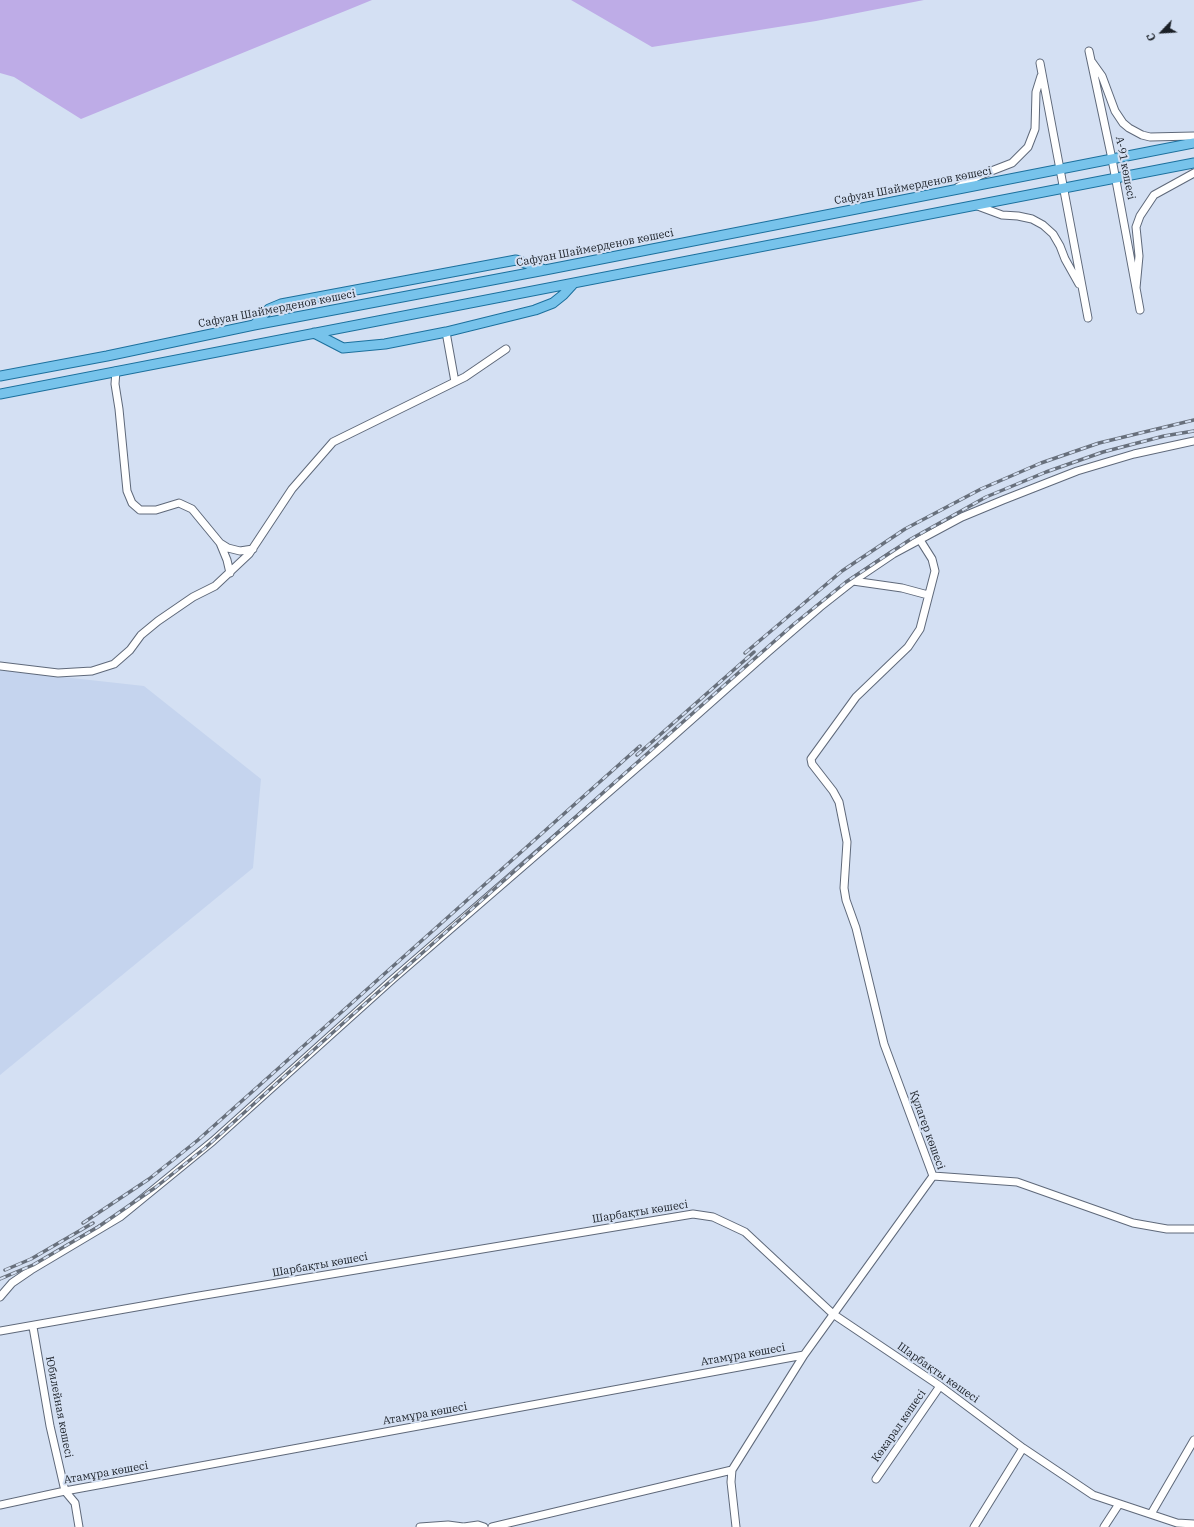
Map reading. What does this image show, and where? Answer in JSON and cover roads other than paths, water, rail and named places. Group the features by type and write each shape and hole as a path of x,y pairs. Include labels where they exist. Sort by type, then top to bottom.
{"main road":[{"name":"Сафуан Шаймерденов көшесі","path":"0,376 107,356 254,325 950,192 1194,143"},
{"path":"0,394 1194,162"},
{"path":"254,325 269,308 281,304 516,260 544,270"},
{"path":"314,333 343,348 385,344 446,332 535,310 553,303 574,283"}],"street":[{"name":"А-91 көшесі","path":"1140,310 1116,178 1089,55 1102,76 1115,111 1128,128 1150,137 1194,136"},
{"path":"1040,63 1088,318"},
{"path":"950,192 982,175 1012,163 1023,153 1031,141 1035,129 1036,92 1042,74"},
{"path":"1136,288 1139,256 1136,227 1140,216 1154,195 1194,173"},
{"path":"975,205 1002,215 1032,219 1043,225 1053,234 1082,290"},
{"path":"446,332 455,382"},
{"path":"0,666 58,672 92,671 114,664 130,650 141,635 158,621 193,598 215,586 230,573 253,549 292,489 333,442 465,377 506,349"},
{"path":"116,371 115,384 127,490 132,503 140,510 156,510 179,503 192,508 220,543 227,560 230,573"},
{"path":"0,1297 12,1283 31,1270 120,1217 213,1141 393,979 663,745 779,642 820,607 854,581 892,554 962,517 1077,471 1134,454 1194,441"},
{"path":"854,581 902,588 928,595 935,571 932,559 920,540"},
{"path":"220,543 228,548 240,551 253,549"},
{"name":"Құлагер көшесі","path":"833,1314 933,1176 884,1044 856,928 846,900 844,888 847,842 839,802 833,791 812,764 811,759 856,697 908,647 917,635 920,629 928,595"},
{"path":"933,1176 1017,1182 1133,1223 1167,1229 1194,1229"},
{"name":"Шарбақты көшесі","path":"0,1331 33,1327 193,1297 693,1214 713,1217 746,1232 833,1314 940,1386 1023,1448 1093,1495 1177,1523 1194,1524"},
{"path":"736,1527 731,1482 732,1470 804,1356 833,1314"},
{"name":"Юбилейная көшесі","path":"33,1327 50,1426 65,1491"},
{"name":"Атамұра көшесі","path":"0,1505 65,1491 804,1356"},
{"name":"Көкарал көшесі","path":"876,1479 940,1386"},
{"path":"1151,1514 1194,1440"},
{"path":"974,1527 1023,1448"},
{"path":"492,1527 732,1470"},
{"path":"65,1491 75,1503 79,1527"},
{"path":"1104,1527 1120,1504"},
{"path":"420,1527 448,1525 484,1527"}],"railway":[{"path":"745,653 842,571 905,529 981,489 1041,463 1099,443 1194,420"},
{"path":"0,1279 33,1265 98,1227 156,1187 205,1148 350,1017 728,682 794,624 846,582 911,539 986,497 1046,472 1103,452 1164,436 1194,431"},
{"path":"637,755 754,652"},
{"path":"83,1223 149,1179 198,1140 640,746"},
{"path":"5,1270 31,1259 93,1223"}]}
